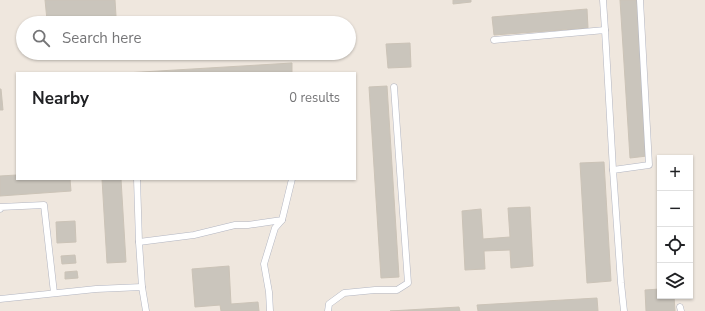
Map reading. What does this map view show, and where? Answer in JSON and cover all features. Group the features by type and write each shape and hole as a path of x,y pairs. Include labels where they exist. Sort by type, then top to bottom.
{"lane":[{"path":"603,0 613,170 624,311"},
{"path":"613,170 649,165 640,0"},
{"path":"494,40 605,30"},
{"path":"328,311 329,304 344,293 375,290 397,290 408,283 394,87"},
{"path":"137,180 142,287 146,311"},
{"path":"270,311 269,292 264,264 275,228 282,220 292,180"},
{"path":"0,209 0,207 44,205 54,293"},
{"path":"139,242 194,235 235,225 248,225 282,220"},
{"path":"0,299 96,289 142,287"}],"building":[{"path":"45,0 115,0 116,16 47,16"},
{"path":"453,0 471,0 471,2 453,4"},
{"path":"620,0 638,0 647,156 630,158"},
{"path":"587,9 588,28 494,35 492,17"},
{"path":"410,43 411,67 388,68 386,44"},
{"path":"292,63 292,72 142,72"},
{"path":"387,86 399,277 381,278 369,87"},
{"path":"1,89 3,110 0,110"},
{"path":"604,162 611,281 587,283 580,163"},
{"path":"16,175 16,180 70,180 71,191 0,196 0,176"},
{"path":"102,180 121,180 126,262 107,263"},
{"path":"530,207 533,266 511,268 510,250 484,251 485,269 465,270 462,211 481,209 483,239 510,237 508,208"},
{"path":"75,221 76,242 57,243 56,222"},
{"path":"75,255 76,263 62,264 61,256"},
{"path":"229,266 231,304 258,302 259,311 221,311 220,305 195,307 192,269"},
{"path":"77,271 78,278 65,279 65,272"},
{"path":"657,289 657,299 674,299 675,311 646,311 645,290"},
{"path":"597,298 598,311 478,311 477,305"},
{"path":"459,307 460,311 390,311"}]}
